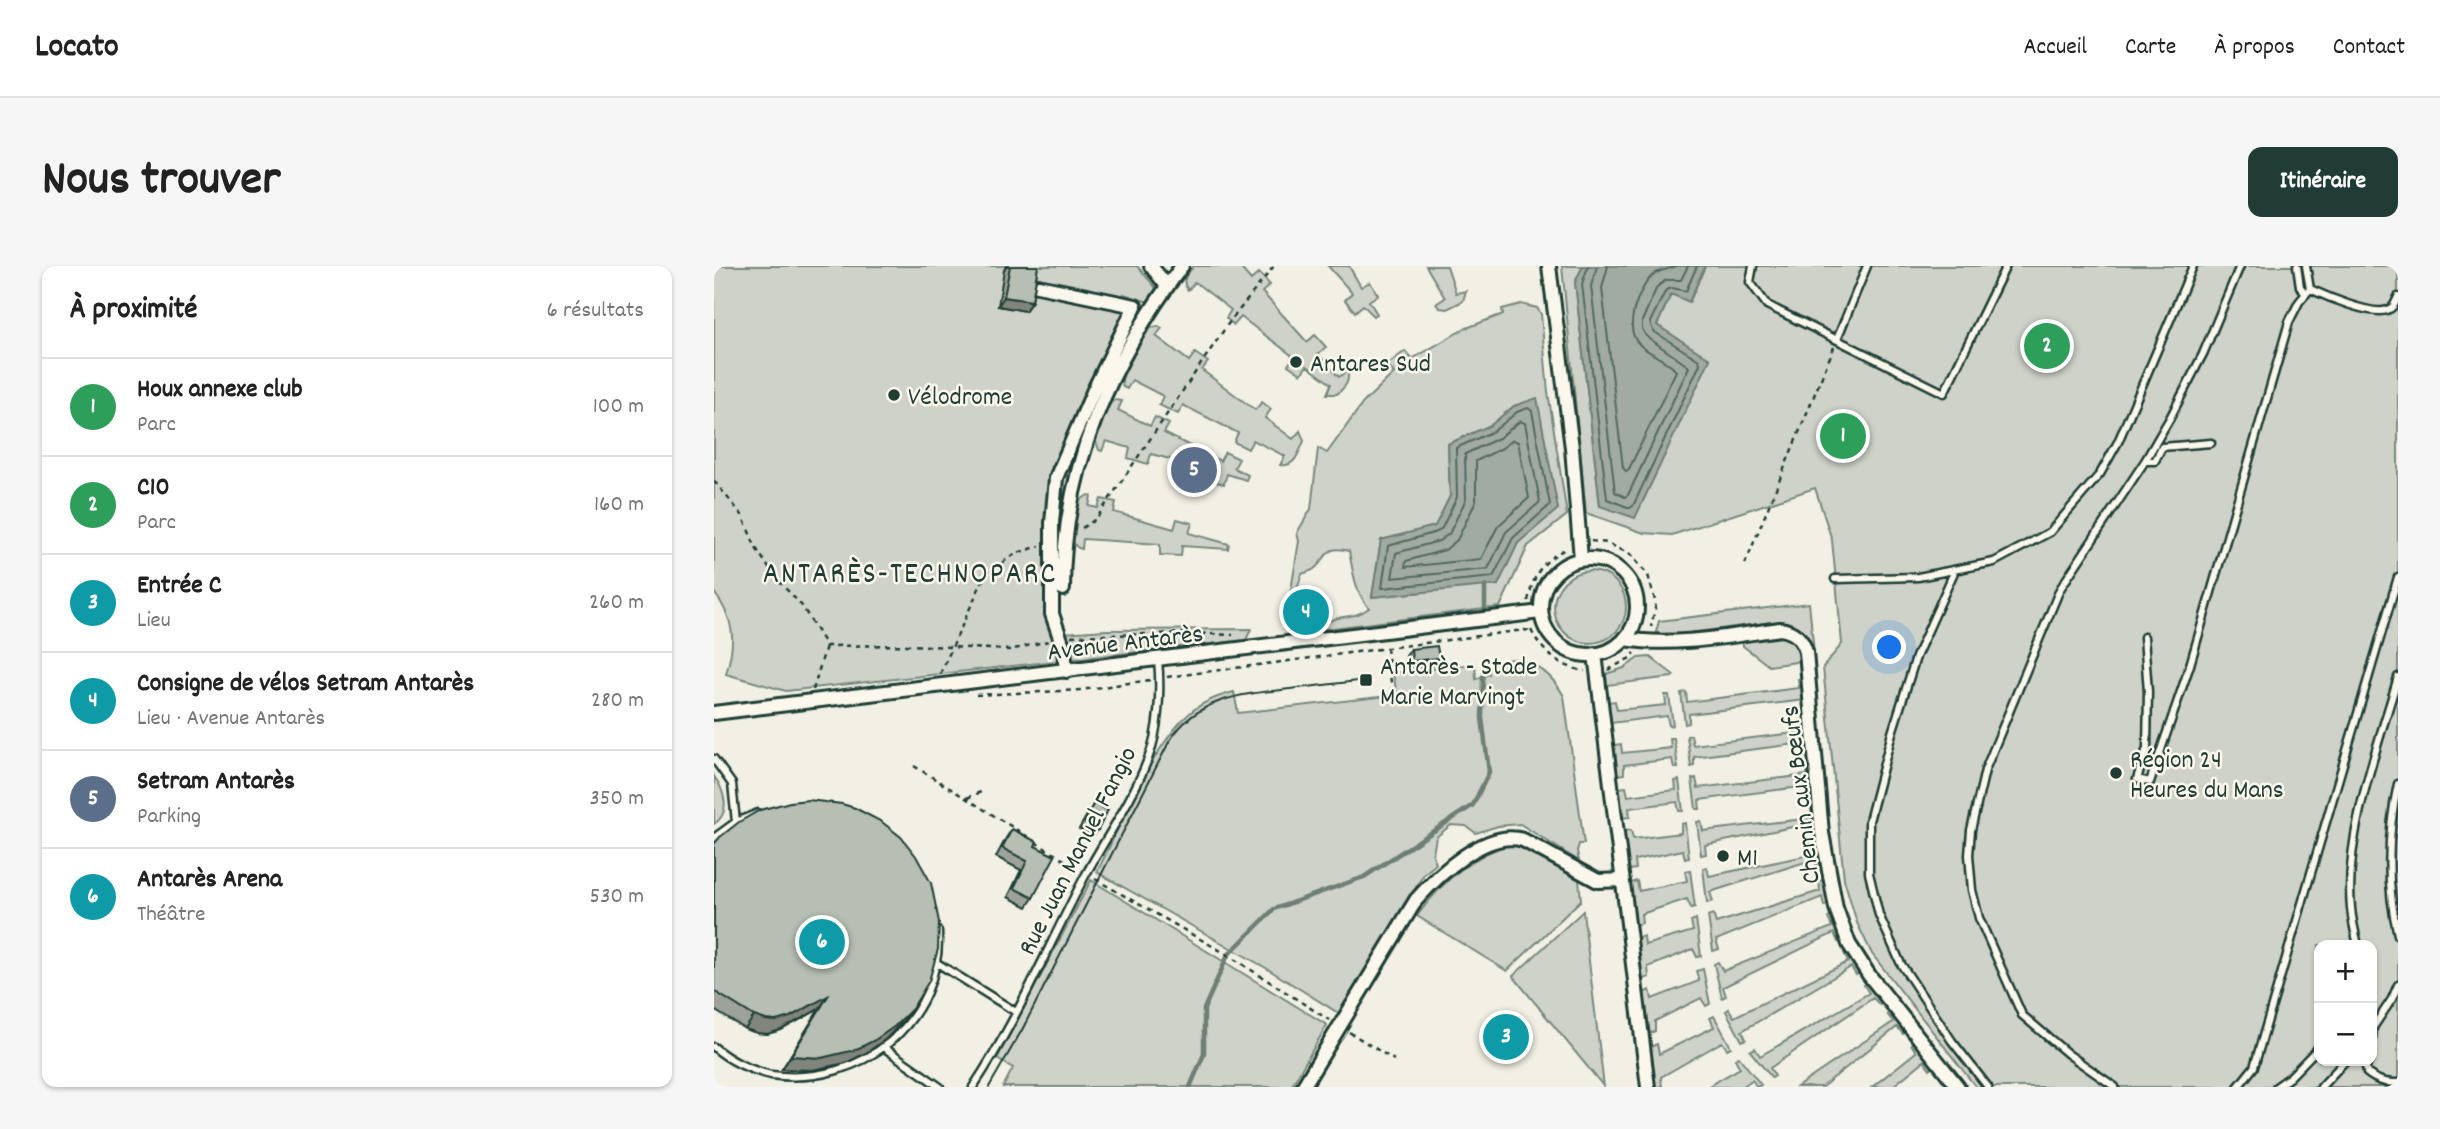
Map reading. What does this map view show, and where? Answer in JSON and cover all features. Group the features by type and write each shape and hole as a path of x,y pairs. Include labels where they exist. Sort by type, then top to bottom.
{"street":[{"path":"1151,266 1167,286"},
{"path":"1063,589 1072,498 1095,415 1112,375 1156,300 1182,266"},
{"path":"1549,266 1572,448 1581,559"},
{"path":"1038,286 1135,306 1093,392 1056,478 1051,542 1052,614 1066,671"},
{"path":"1581,559 1610,563 1622,571 1631,583 1636,597 1637,612 1625,639 1606,651 1595,654 1580,654 1560,644 1545,626 1541,612 1542,597 1555,572 1581,559"},
{"name":"Avenue Antarès","path":"714,713 1541,612"},
{"name":"Chemin aux Bœufs","path":"1625,639 1683,642 1780,629 1790,631 1801,639 1806,652 1822,833 1836,908 1849,944 1869,975 1958,1087"},
{"path":"1595,654 1648,1087"},
{"path":"1303,1087 1416,900 1451,865 1503,837 1513,837 1523,839 1598,881 1623,880"}],"lane":[{"path":"1753,266 1750,282 1767,305 1944,393 2006,266"},
{"path":"1837,340 1867,266"},
{"path":"1835,579 1918,577 1994,562 2050,532 2101,474 2118,442 2193,266"},
{"path":"2115,1087 2068,1054 2022,1015 1979,918 1972,890 1969,855 1971,830 1985,770 2060,589 2145,461 2203,354 2240,266"},
{"path":"2297,266 2300,287 2375,312 2385,312 2392,308 2398,297"},
{"path":"2144,637 2148,692 2147,748 2137,779 2150,782 2190,665 2289,322 2308,291 2306,266"},
{"path":"2145,461 2155,461 2162,447 2211,443"},
{"path":"1955,570 1916,657 1892,733 1869,821 1869,873 1879,915 1901,964 1952,1041 1988,1087"},
{"path":"2238,1087 2254,1067 2398,577"},
{"name":"Rue Juan Manuel Fangio","path":"972,1087 1016,1013 1086,874 1118,820 1149,758 1160,700 1158,660"},
{"path":"2357,940 2350,906 2352,859 2364,794 2398,677"},
{"path":"714,760 733,785 736,822"},
{"path":"2398,784 2391,827 2390,897 2398,934"},
{"path":"714,838 736,822 770,810"},
{"path":"714,1047 737,1063 780,1077 802,1079 847,1071 867,1062 901,1035 920,1011 937,963 939,945 936,919"},
{"path":"937,963 1016,1013"},
{"path":"2377,1020 2398,987"},
{"path":"886,1049 940,1087"},
{"path":"2276,1087 2314,1052"},
{"path":"2321,1087 2340,1066"},
{"path":"2366,1066 2367,1073 2374,1079 2384,1083 2398,1083"}],"path":[{"path":"1066,538 1096,519 1228,324 1274,266"},
{"path":"1745,564 1837,340"},
{"path":"714,481 742,516 756,548 774,576 802,606 826,646 809,702"},
{"path":"1591,541 1607,543 1630,554 1648,575 1656,604 1646,642 1630,658 1608,670"},
{"path":"934,687 986,573 1017,553 1051,542"},
{"path":"1527,605 1533,579 1549,557 1573,545"},
{"path":"1528,624 1546,653 1562,664 1589,671"},
{"path":"968,696 1081,690 1489,634 1531,631"},
{"path":"826,646 912,645 1010,650 1060,638 1188,633 1234,636"},
{"path":"1387,648 1392,690"},
{"path":"914,766 1086,874 1243,965 1394,1060"},
{"path":"967,798 984,791"}],"shaded area":[{"name":"Vélodrome","path":"714,266 1137,266 1157,289 1148,302 1124,294 1118,309 1139,316 1074,458 1055,546 1054,607 1062,633 1251,629 1246,640 786,691 726,674 732,631 726,612 714,592"},
{"path":"1194,266 1239,266 1251,280 1259,273 1270,285 1262,292 1307,342 1315,335 1326,347 1318,354 1339,377 1347,371 1348,378 1344,387 1337,394 1327,394 1331,384 1307,366 1301,374 1288,365 1294,357 1241,317 1234,325 1226,318 1231,310 1195,282 1188,290 1185,281"},
{"path":"1328,266 1349,266 1361,287 1370,282 1378,295 1369,301 1377,314 1374,316 1363,305 1355,312 1345,300 1352,293"},
{"path":"1426,266 1447,266 1456,293 1466,291 1463,301 1447,309 1440,308 1436,304 1445,298"},
{"name":"Région 24 Heures du Mans","path":"1562,266 1583,266 1575,282 1600,506 1657,325 1671,294 1690,301 1705,266 2398,266 2398,1087 1976,1087 1872,954 1857,923 1844,879 1823,667 1842,644 1832,540 1815,488 1672,535 1644,533 1586,513"},
{"path":"1521,304 1537,308 1541,314 1548,392 1567,515 1528,546 1500,607 1309,631 1319,620 1328,622 1369,608 1353,574 1349,551 1341,549 1331,551 1314,569 1302,574 1295,595 1289,603 1299,541 1297,533 1311,509 1318,448 1327,453 1363,403 1394,373 1387,365 1405,351 1412,359 1464,329 1503,314 1502,309","holes":["1514,406 1558,508 1518,543 1498,584 1372,597 1381,540 1436,526 1450,496 1448,444 1491,425"]},
{"path":"1149,328 1162,328 1156,336 1189,361 1195,353 1208,362 1202,370 1255,410 1262,402 1271,409 1265,418 1293,439 1300,431 1304,441 1293,462 1280,465 1285,456 1253,440 1248,449 1234,442 1238,433 1183,405 1178,414 1159,405 1163,396 1132,380 1127,389 1123,387 1123,374 1130,357"},
{"path":"1114,400 1122,401 1118,410 1150,426 1155,417 1169,424 1164,433 1220,461 1225,452 1239,459 1234,468 1248,475 1246,480 1227,474 1224,484 1208,480 1211,470 1151,454 1148,464 1128,458 1130,448 1106,441 1102,451 1099,450 1095,439 1108,406"},
{"path":"1091,496 1089,506 1098,508 1101,499 1116,502 1114,512 1174,529 1177,519 1192,523 1189,533 1229,544 1228,549 1182,546 1181,556 1160,555 1160,544 1083,539 1082,549 1078,548 1072,539 1079,501"},
{"path":"1597,571 1616,581 1624,593 1624,621 1616,633 1604,641 1583,643 1564,633 1556,621 1554,600 1564,581 1576,573"},
{"path":"1809,603 1814,652 1802,632 1781,621 1665,636 1656,632 1659,621"},
{"path":"1779,636 1788,638 1796,645 1801,657 1796,662 1769,666 1743,646 1742,640"},
{"path":"1650,657 1674,675 1607,685 1606,674 1624,668 1638,658"},
{"path":"1513,659 1543,671 1564,696 1584,844 1579,844 1579,861 1520,824 1498,826 1476,833 1466,826 1451,825 1436,837 1433,854 1436,864 1424,874 1340,1014 1266,968 1097,872 1150,765 1176,727 1205,703 1234,692 1238,713 1397,695 1393,673 1475,664 1476,679 1489,674 1487,663"},
{"path":"1803,678 1805,700 1689,714 1689,723 1685,724 1681,693 1686,692 1687,702 1799,688 1798,679"},
{"path":"1665,695 1669,695 1673,725 1669,726 1667,716 1611,723 1608,702 1615,701 1617,710 1666,705"},
{"path":"1807,721 1810,752 1806,753 1804,743 1694,757 1694,766 1691,767 1687,736 1691,735 1693,745 1803,732 1803,722"},
{"path":"1670,738 1674,738 1678,768 1674,768 1672,759 1624,765 1624,774 1617,775 1613,745 1621,744 1622,753 1671,748"},
{"path":"1811,764 1814,795 1810,796 1808,786 1699,800 1700,809 1696,809 1692,779 1696,778 1698,788 1807,775 1807,765"},
{"path":"714,776 721,788 725,808 720,819 714,824"},
{"path":"1679,780 1683,811 1679,811 1677,802 1629,808 1630,817 1622,818 1618,788 1626,787 1628,796 1676,790 1675,781"},
{"path":"1811,808 1815,808 1817,832 1814,832 1812,823 1705,845 1706,854 1701,855 1697,822 1701,821 1703,831 1812,818"},
{"path":"1685,823 1689,858 1685,859 1683,850 1635,860 1636,869 1629,870 1624,831 1631,830 1633,839 1681,833 1681,824"},
{"path":"1511,844 1525,847 1579,879 1581,900 1507,971 1417,916 1436,892 1458,872 1483,855"},
{"path":"1819,844 1821,868 1817,869 1815,859 1710,892 1713,901 1707,903 1703,868 1707,867 1709,876 1815,854 1815,845"},
{"path":"1690,870 1695,907 1691,908 1687,899 1641,914 1642,923 1635,925 1630,883 1637,881 1639,891 1687,881 1685,871"},
{"path":"1091,880 1327,1025 1291,1087 1003,1087 1013,1068 997,1059"},
{"path":"1823,880 1829,904 1824,906 1822,897 1716,940 1719,949 1713,951 1708,916 1713,914 1716,923 1820,891 1819,881"},
{"path":"1583,911 1604,1087 1513,976"},
{"path":"1832,916 1842,940 1838,942 1834,933 1723,987 1726,996 1722,998 1714,964 1718,962 1723,971 1832,927 1828,918"},
{"path":"1696,919 1701,956 1697,957 1693,949 1648,967 1649,977 1642,980 1637,938 1644,936 1645,945 1693,931 1691,921"},
{"path":"1848,951 1860,972 1856,975 1851,967 1742,1031 1746,1039 1742,1041 1726,1011 1729,1009 1734,1017 1848,962 1844,953"},
{"path":"1703,969 1710,1004 1706,1006 1701,998 1655,1021 1655,1031 1648,1034 1643,993 1650,990 1652,999 1699,981 1696,971"},
{"path":"1867,983 1883,1002 1880,1005 1873,998 1770,1068 1775,1076 1772,1078 1750,1051 1755,1048 1760,1056 1869,993 1864,985"},
{"path":"1890,1012 1906,1032 1903,1034 1897,1027 1822,1087 1797,1087 1893,1022 1887,1014"},
{"path":"1714,1016 1731,1047 1727,1049 1722,1042 1661,1077 1662,1087 1655,1087 1650,1047 1657,1044 1659,1054 1714,1027 1710,1018"},
{"path":"1914,1041 1933,1066 1930,1069 1924,1061 1892,1087 1872,1087 1916,1052 1911,1044"},
{"path":"1739,1057 1761,1085 1757,1087 1752,1080 1742,1087 1707,1087 1740,1068 1735,1059"}],"water":[{"path":"1583,266 1705,266 1689,302 1671,294 1657,325 1710,359 1635,518 1600,506 1575,282"},
{"path":"1537,398 1558,509 1518,543 1498,585 1372,597 1381,540 1435,526 1450,496 1448,444 1491,425 1514,406"}],"building":[{"path":"1010,266 1038,266 1032,301 1004,297"},
{"path":"1437,646 1439,658 1412,661 1411,649"},
{"path":"808,800 855,808 882,822 901,837 916,856 931,883 939,922 938,949 929,981 912,1009 895,1026 875,1040 855,1050 821,1058 791,1056 828,996 790,1017 776,1021 754,1016 714,991 714,844 739,822 760,810"},
{"path":"1094,803 1108,810 1098,830 1084,822"},
{"path":"1012,829 1037,842 1035,846 1055,856 1033,898 1014,888 1027,861 1002,848"}],"waterway":[{"path":"1485,586 1485,611"},
{"path":"1190,1087 1204,1054 1204,1009 1228,955 1274,909 1364,877 1473,805 1489,772 1482,718 1483,675"}],"tram line":[{"path":"989,1087 1022,1030 1169,742 1180,727 1207,707 1238,696 1366,680"}],"place":[{"name":"C10","path":"2047,346"},
{"name":"Antares Sud","path":"1296,362"},
{"name":"Vélodrome","path":"894,395"},
{"name":"Houx annexe club","path":"1843,436"},
{"name":"Setram Antarès","path":"1194,470"},
{"name":"Consigne de vélos Setram Antarès","path":"1306,612"},
{"name":"Antarès - Stade Marie Marvingt","path":"1366,680"},
{"name":"Région 24 Heures du Mans","path":"2116,773"},
{"name":"M1","path":"1723,856"},
{"name":"Antarès Arena","path":"822,942"},
{"name":"Entrée C","path":"1506,1037"}],"district":[{"name":"ANTARÈS-TECHNOPARC","path":"910,572"}]}
